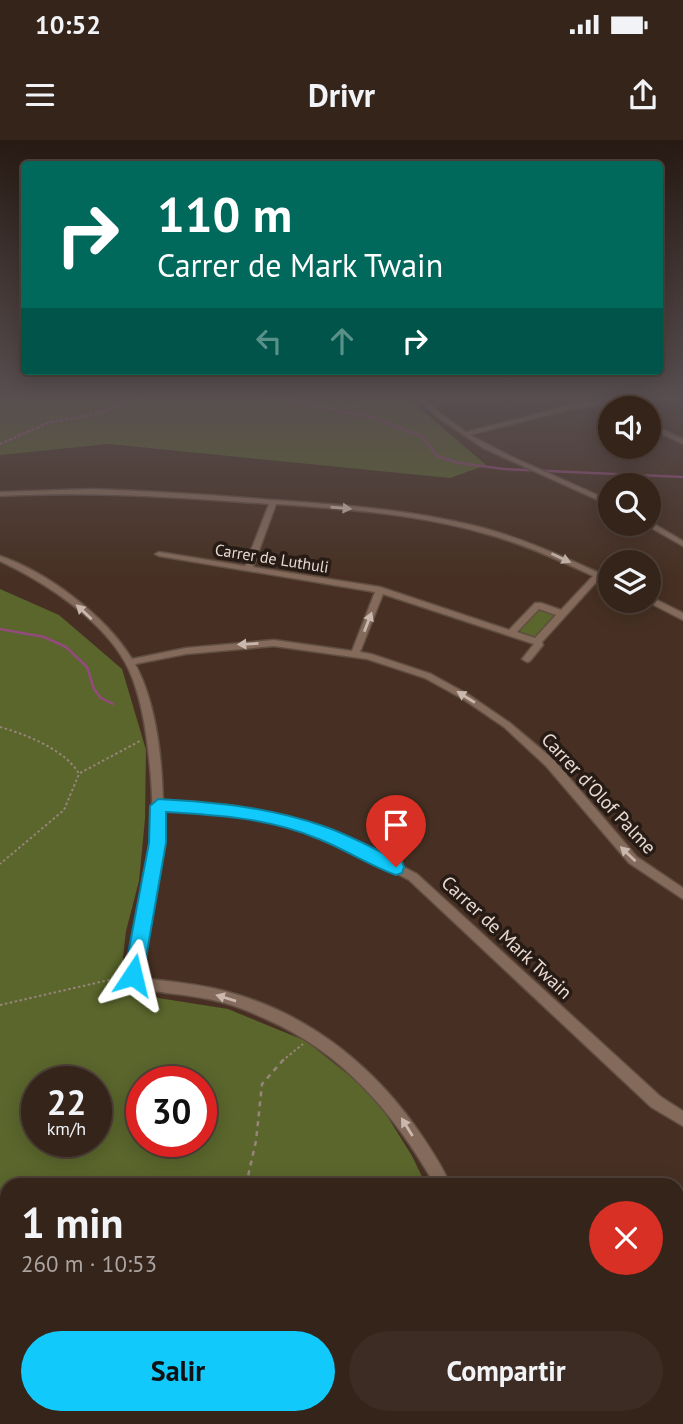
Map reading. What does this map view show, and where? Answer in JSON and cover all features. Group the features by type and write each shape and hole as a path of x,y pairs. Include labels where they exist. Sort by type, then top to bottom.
{"street":[{"path":"508,457 598,498"},
{"path":"0,494 122,491 426,517 483,530 522,543 598,575 537,642 539,645 527,659"},
{"path":"248,569 273,502"},
{"path":"661,530 683,544"},
{"name":"Carrer de Luthuli","path":"159,554 380,590 537,642"},
{"path":"0,558 67,597 124,652 145,704 158,806 158,843 133,975 140,983 222,996 285,1019 313,1035 361,1070 398,1113 439,1178"},
{"path":"355,654 380,590"},
{"path":"512,632 538,605 562,614"},
{"path":"661,606 683,617"},
{"name":"Carrer d'Olof Palme","path":"130,662 186,651 274,643 355,654 428,676 466,696 507,725 550,763 633,860 683,894"},
{"name":"Carrer de Mark Twain","path":"158,806 225,809 262,815 320,832 360,849 413,877 656,1102 683,1118"}],"path":[{"path":"0,727 13,729 73,762 79,774"},
{"path":"0,864 64,810 79,774 151,736"},
{"path":"0,1005 133,975"},
{"path":"248,1178 256,1141 262,1084 278,1064 313,1035"}],"green space":[{"path":"239,457 477,457 486,465 450,478"},
{"path":"0,589 59,615 122,669 146,750 145,819 139,881 126,931 120,983 133,994 228,1009 306,1041 374,1095 423,1178 0,1178"},
{"path":"539,608 556,615 537,638 519,631"}],"waterway":[{"path":"440,457 459,463 504,469 683,477"},
{"path":"0,629 44,637 66,647 87,667 94,689 101,698 113,704"}],"route":[{"path":"133,975 158,843 158,806 225,809 262,815 320,832 396,867"}]}
